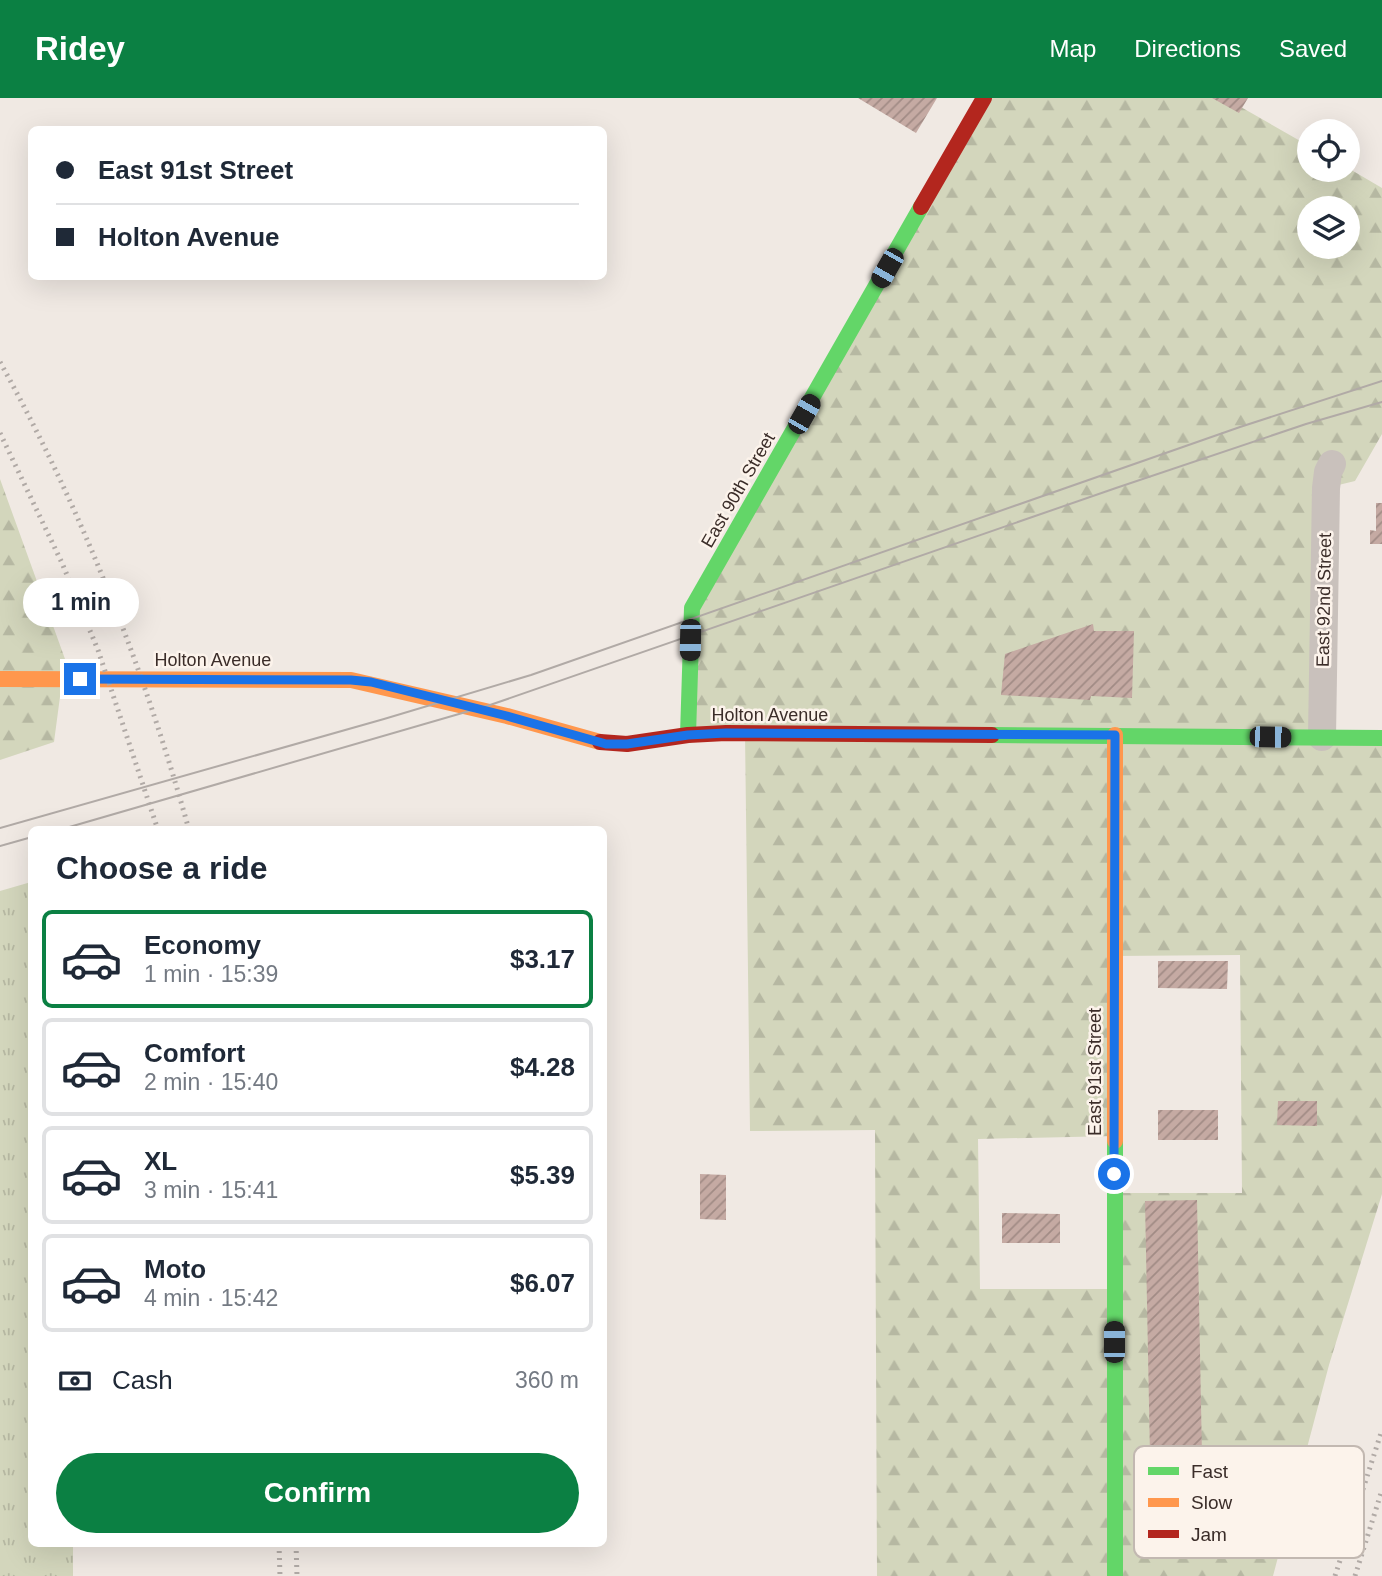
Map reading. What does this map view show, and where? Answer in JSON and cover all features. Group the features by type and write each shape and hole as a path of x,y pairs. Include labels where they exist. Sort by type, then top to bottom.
{"street":[{"name":"East 90th Street","path":"688,735 692,608 984,98"},
{"name":"East 92nd Street","path":"1322,737 1326,488 1332,464"},
{"name":"Holton Avenue","path":"0,679 371,682 606,744 726,733 1382,738"},
{"name":"East 91st Street","path":"1115,735 1115,1576"}],"green space":[{"path":"985,98 1225,98 1297,139 1297,182 1360,182 1360,175 1382,188 1382,434 1355,481 1326,488 1322,737 1382,738 1382,1194 1329,1365 1308,1446 1134,1446 1134,1558 1278,1558 1273,1576 877,1576 875,1130 750,1131 745,734 688,735 690,617","holes":["1240,955 1242,1193 1114,1193 1113,1289 980,1289 978,1139 1114,1136 1115,956"]},
{"path":"0,479 65,659 54,742 0,760"},
{"path":"28,883 28,1547 73,1547 73,1576 0,1576 0,891"}],"building":[{"path":"858,98 937,98 916,133"},
{"path":"1212,98 1248,98 1239,113"},
{"path":"1376,503 1382,503 1382,544 1370,544 1370,530 1376,531"},
{"path":"1093,624 1094,631 1134,631 1132,698 1091,696 1090,700 1001,695 1005,654"},
{"path":"1158,961 1228,961 1227,989 1158,988"},
{"path":"1278,1101 1317,1101 1317,1126 1277,1125"},
{"path":"1158,1110 1218,1110 1218,1140 1158,1140"},
{"path":"700,1174 726,1175 726,1220 700,1219"},
{"path":"1197,1200 1202,1446 1150,1446 1145,1201"},
{"path":"1002,1213 1060,1214 1060,1243 1002,1243"}],"tram line":[{"path":"0,828 531,675 1240,427 1382,381"},
{"path":"73,826 490,705 1116,488 1306,424 1382,402"},
{"path":"0,846 28,838"}],"railway":[{"path":"0,362 30,417 108,590 152,709 188,826"},
{"path":"0,433 62,563 98,650 157,826"},
{"path":"1364,1486 1382,1430"},
{"path":"1364,1547 1382,1490"},
{"path":"279,1547 280,1576"},
{"path":"296,1547 297,1576"},
{"path":"1335,1576 1341,1558"},
{"path":"1355,1576 1361,1558"}],"traffic: fast":[{"path":"688,735 692,608 921,207"},
{"path":"992,735 1382,738"},
{"path":"1115,1141 1115,1576"}],"traffic: slow":[{"path":"0,679 351,680 507,716 600,742"},
{"path":"1115,735 1115,1141"}],"traffic: jam":[{"path":"921,207 984,98"},
{"path":"600,742 627,744 688,735 726,733 992,735"}],"route":[{"path":"80,679 371,682 606,744 726,733 1115,735 1114,1174"}]}
